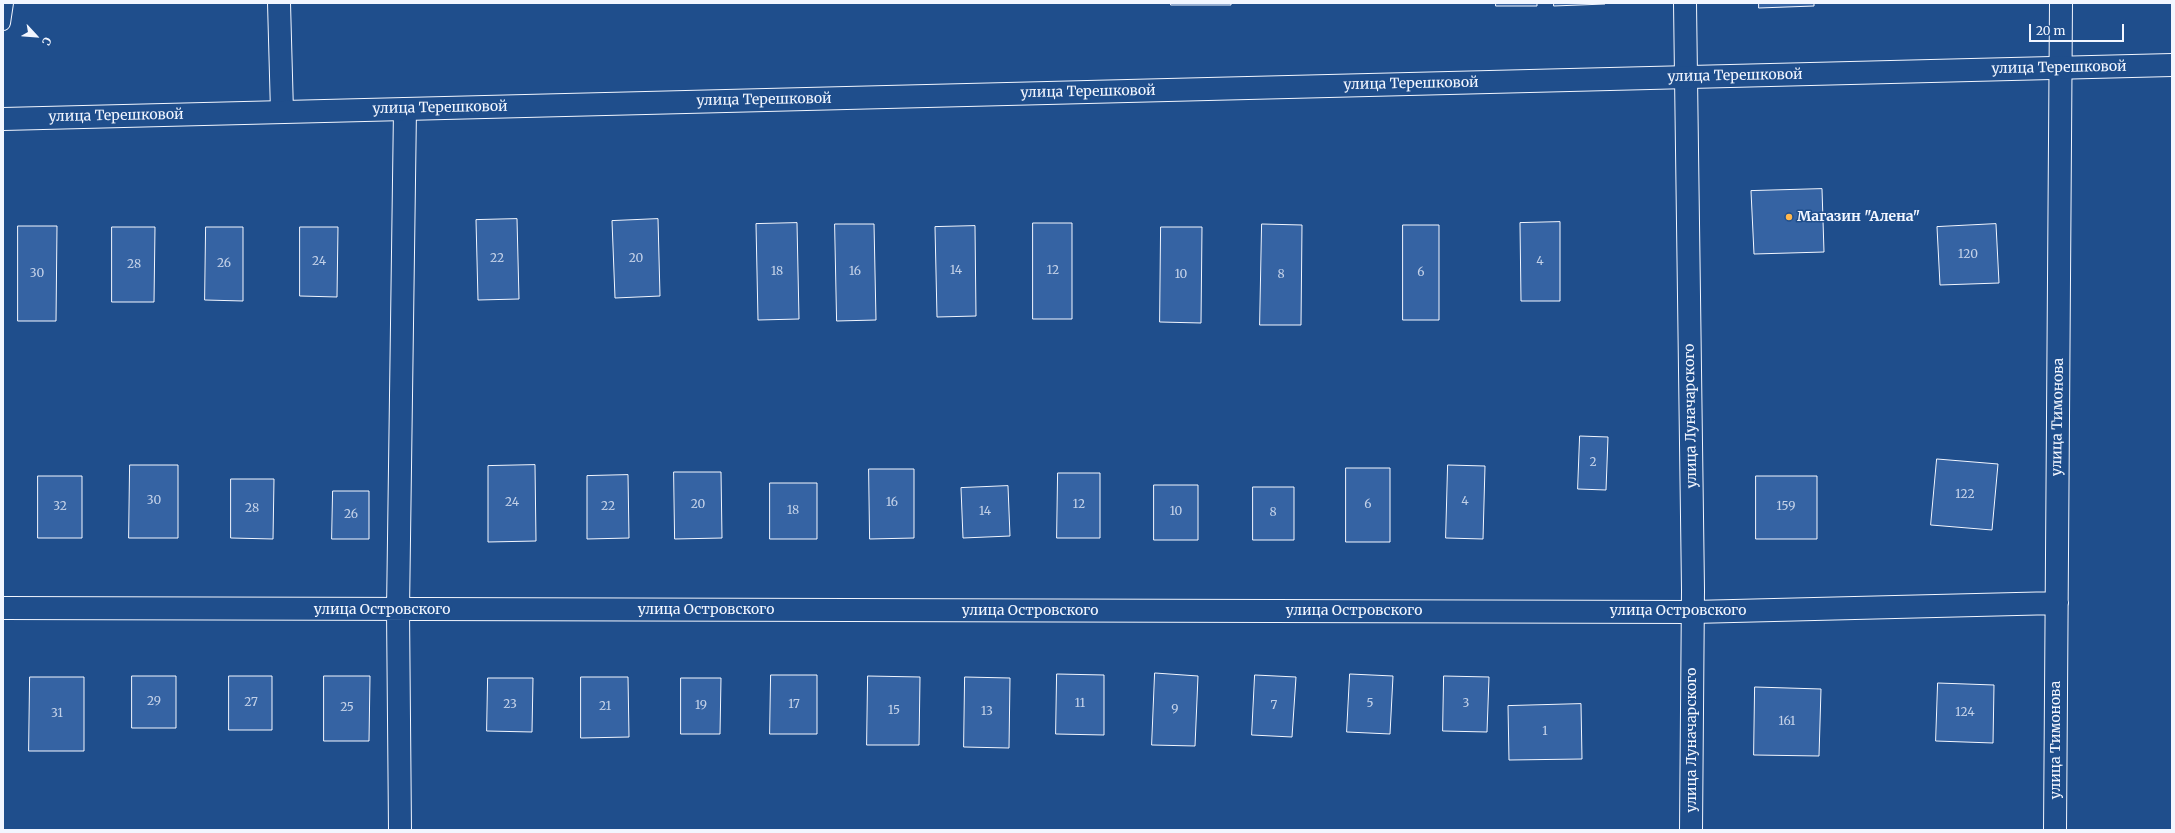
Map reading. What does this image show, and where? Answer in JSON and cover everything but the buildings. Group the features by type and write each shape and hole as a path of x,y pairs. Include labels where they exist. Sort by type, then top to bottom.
{"street":[{"path":"279,3 282,112"},
{"name":"улица Луначарского","path":"1686,3 1693,612 1691,830"},
{"name":"улица Тимонова","path":"2055,830 2062,68 2061,3"},
{"name":"улица Терешковой","path":"3,119 2172,66"},
{"path":"400,830 398,610 405,109"},
{"name":"улица Островского","path":"3,608 1693,612 2057,603"}],"lane":[{"path":"3,23 6,3"}],"place":[{"name":"Магазин \"Алена\"","path":"1789,217"}]}
